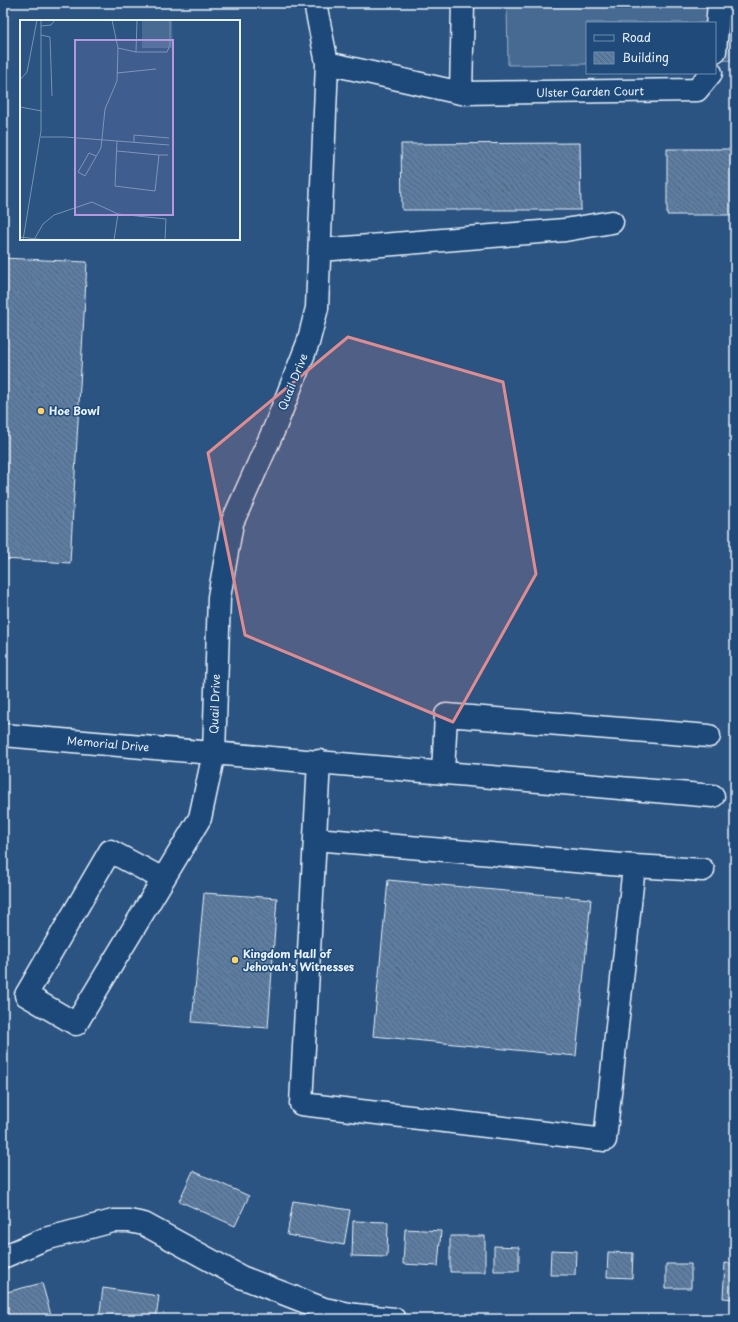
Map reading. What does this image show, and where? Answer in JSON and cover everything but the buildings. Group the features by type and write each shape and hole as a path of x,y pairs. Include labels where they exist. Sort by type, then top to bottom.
{"street":[{"name":"Quail Drive","path":"163,878 110,851 26,995 76,1024 200,818 214,753 218,597 232,522 275,427 308,343 317,308 327,63 315,3"},
{"path":"462,93 463,3"},
{"path":"716,39 719,3"},
{"name":"Ulster Garden Court","path":"327,63 462,93 697,90 710,74"},
{"path":"320,250 565,230 612,222"},
{"path":"443,772 446,715 709,736"},
{"name":"Memorial Drive","path":"3,735 713,796"},
{"path":"319,761 301,1104 605,1140 634,866"},
{"path":"315,839 634,866 702,870"},
{"path":"3,1257 46,1239 113,1220 129,1220 144,1224 241,1278 323,1314 394,1319"}],"highlighted area":[{"path":"348,337 503,382 536,574 453,722 245,635 208,453"}],"shaded area":[{"path":"507,3 735,3 735,60 716,61 716,22 586,22 586,64 508,65"}],"place":[{"name":"Hoe Bowl","path":"41,411"},
{"name":"Kingdom Hall of Jehovah's Witnesses","path":"235,960"}]}
